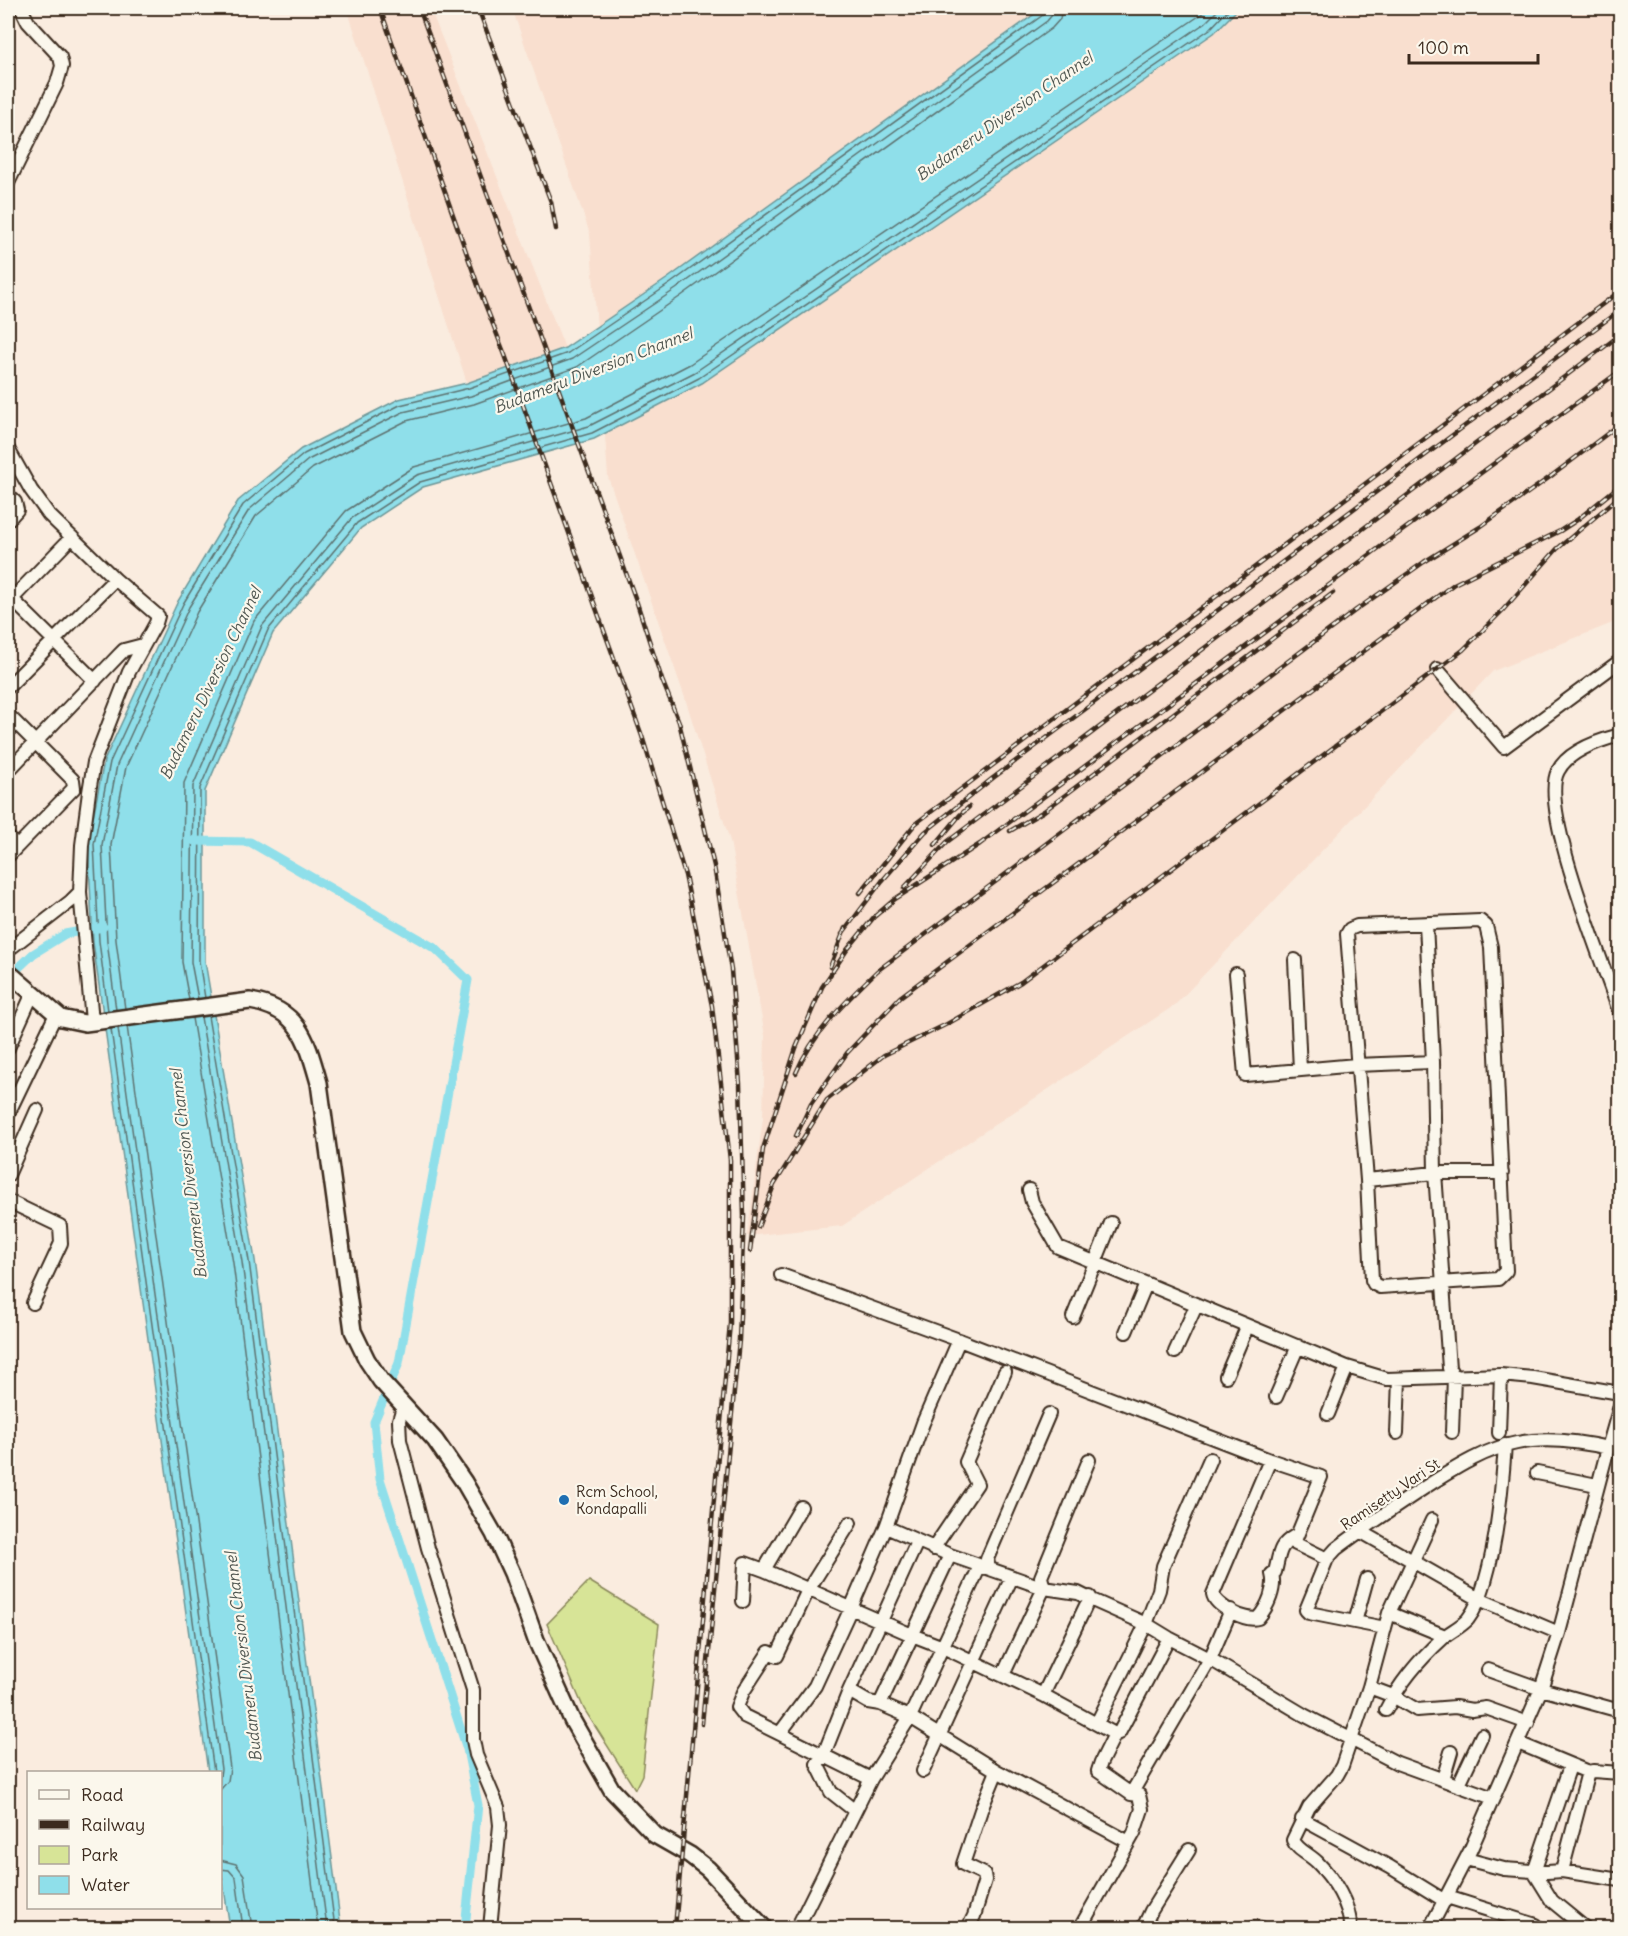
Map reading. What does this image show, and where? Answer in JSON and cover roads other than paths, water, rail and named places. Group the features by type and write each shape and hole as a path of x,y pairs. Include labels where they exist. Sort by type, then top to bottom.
{"main road":[{"path":"13,978 56,1014 69,1021 85,1023 255,1002 282,1012 300,1028 310,1051 319,1083 353,1330 367,1360 386,1387 435,1440 464,1482 494,1534 572,1720 612,1790 655,1835 690,1855 708,1869 764,1929"}],"street":[{"path":"8,183 57,83 62,66 60,57 28,22 21,8"},
{"path":"8,448 31,490 49,515 115,579 158,616 129,672 94,762 82,845 80,892 92,1022"},
{"path":"8,495 15,502 17,510 8,520"},
{"path":"72,537 9,599 55,639 95,681"},
{"path":"8,687 115,579"},
{"path":"8,771 124,650 143,645"},
{"path":"1437,669 1504,747 1620,661"},
{"path":"8,715 74,780 74,788 12,842 8,856"},
{"path":"1620,735 1604,740 1570,758 1557,771 1555,797 1556,818 1571,871 1620,1014"},
{"path":"8,950 80,892"},
{"path":"1480,921 1486,926 1491,947 1506,1271 1498,1279 1380,1287 1374,1284 1356,1065 1347,934 1350,929 1357,926 1480,921"},
{"path":"1426,924 1433,1062 1435,1173 1449,1368 1454,1377 1452,1432"},
{"path":"1295,960 1300,1070"},
{"path":"1236,974 1245,1075 1356,1065 1433,1062"},
{"path":"8,1048 33,995"},
{"path":"8,1114 56,1014"},
{"path":"8,1175 38,1110"},
{"path":"1367,1180 1435,1173 1502,1173"},
{"path":"1029,1190 1032,1202 1058,1247 1347,1367 1387,1379 1501,1375 1533,1378 1620,1393"},
{"path":"8,1201 60,1226 61,1243 33,1303"},
{"path":"1073,1317 1111,1223"},
{"path":"781,1275 959,1340 1270,1460 1321,1477 1295,1536 1295,1544 1327,1559"},
{"path":"1126,1332 1146,1284"},
{"path":"1175,1352 1196,1306"},
{"path":"1226,1376 1247,1327"},
{"path":"780,1733 815,1686 851,1608 886,1527 923,1423 959,1340"},
{"path":"1276,1397 1298,1346"},
{"path":"1328,1414 1347,1367"},
{"path":"933,1548 977,1484 966,1462 1005,1372"},
{"path":"1499,1433 1501,1375"},
{"path":"1397,1433 1399,1379"},
{"path":"1430,1929 1466,1859 1528,1723 1541,1689 1559,1633 1620,1406"},
{"path":"403,1407 399,1420 400,1440 428,1548 472,1690 473,1740 477,1755 498,1807 500,1825 490,1929"},
{"path":"980,1566 988,1564 987,1559 1049,1414"},
{"name":"Ramisetty Vari St","path":"1385,1628 1338,1620 1309,1613 1306,1610 1327,1559 1336,1549 1359,1531 1467,1461 1505,1445 1539,1440 1581,1442 1608,1448"},
{"path":"1386,1710 1393,1696 1421,1661 1445,1636 1466,1621 1478,1605 1493,1544 1505,1445"},
{"path":"1097,1723 1146,1624 1159,1590 1163,1566 1210,1459"},
{"path":"1004,1675 1044,1588 1041,1577 1089,1460"},
{"path":"1270,1460 1213,1594 1216,1602 1235,1614 1254,1619 1262,1614 1273,1591 1272,1574 1275,1572 1280,1548 1283,1543 1295,1536"},
{"path":"1537,1473 1598,1485"},
{"path":"764,1570 801,1507"},
{"path":"1350,1929 1348,1911 1333,1882 1317,1862 1293,1842 1309,1807 1338,1775 1352,1738 1389,1613 1432,1520"},
{"path":"850,1523 808,1590 777,1656 770,1652 738,1703 738,1707 741,1713 871,1779"},
{"path":"886,1527 917,1542 980,1566 1044,1588 1069,1591 1089,1597 1146,1624 1304,1715 1397,1763 1493,1798"},
{"path":"1359,1531 1479,1599 1559,1633"},
{"path":"855,1811 831,1792 817,1764 824,1754 849,1691 917,1542"},
{"path":"880,1704 950,1555"},
{"path":"742,1601 745,1563 1004,1675 1115,1734"},
{"path":"797,1929 871,1779 910,1717 980,1566"},
{"path":"923,1771 1012,1577"},
{"path":"1355,1622 1367,1579"},
{"path":"1042,1695 1089,1597"},
{"path":"1131,1794 1210,1659 1231,1610"},
{"path":"1389,1613 1445,1636"},
{"path":"1080,1929 1134,1833 1142,1809 1139,1795 1131,1794 1098,1771 1115,1734 1121,1731 1169,1638"},
{"path":"1488,1670 1541,1689 1620,1711"},
{"path":"1368,1686 1393,1696 1417,1710 1455,1707 1472,1710 1486,1708 1528,1723"},
{"path":"849,1691 868,1702 880,1704 910,1717 997,1771 1129,1842"},
{"path":"1459,1784 1482,1735"},
{"path":"1518,1743 1588,1772 1620,1773"},
{"path":"1443,1779 1450,1752"},
{"path":"1534,1872 1570,1766"},
{"path":"968,1929 985,1880 984,1875 963,1864 997,1771"},
{"path":"1562,1871 1588,1772"},
{"path":"1302,1819 1446,1899 1536,1925"},
{"path":"1143,1929 1151,1911 1189,1850"},
{"path":"1466,1859 1496,1868 1534,1872 1562,1871 1620,1880"},
{"path":"1534,1872 1552,1901 1585,1929"}],"water":[{"name":"Budameru Diversion Channel","path":"1043,8 1239,8 1214,33 702,383 594,439 423,487 361,528 273,633 205,791 205,961 255,1260 341,1928 230,1928 222,1875 222,1771 208,1771 93,942 88,843 104,761 178,601 238,501 301,449 399,399 467,383 565,348 668,278"}],"waterway":[{"path":"194,841 250,842 436,949 468,980 399,1363 374,1422 380,1479 467,1749 478,1805 465,1928"},
{"path":"9,977 33,954 65,934 103,927"}],"railway":[{"path":"380,8 481,294 642,736 685,875 712,1006 730,1160 730,1323 675,1928"},
{"path":"419,8 679,722 714,866 731,970 740,1084 744,1216 739,1340 702,1724"},
{"path":"478,8 551,202 556,229"},
{"path":"860,893 915,824 1620,291"},
{"path":"842,934 882,881 925,832 993,778 1620,310"},
{"path":"904,888 947,842 1620,335"},
{"path":"750,1251 763,1149 796,1048 822,987 847,950 874,917 895,899 980,844 1620,371"},
{"path":"796,1073 811,1044 821,1031 877,971 1356,610 1424,562 1480,527 1620,424"},
{"path":"796,1136 811,1104 847,1053 900,997 1454,584 1560,531 1620,485"},
{"path":"758,1227 774,1185 827,1100 884,1055 947,1024 1021,982 1463,650 1502,611 1557,549 1620,496"},
{"path":"1010,831 1044,811 1333,593"},
{"path":"935,845 969,807"},
{"path":"830,967 845,928"}],"place":[{"name":"Rcm School, Kondapalli","path":"564,1500"}]}
